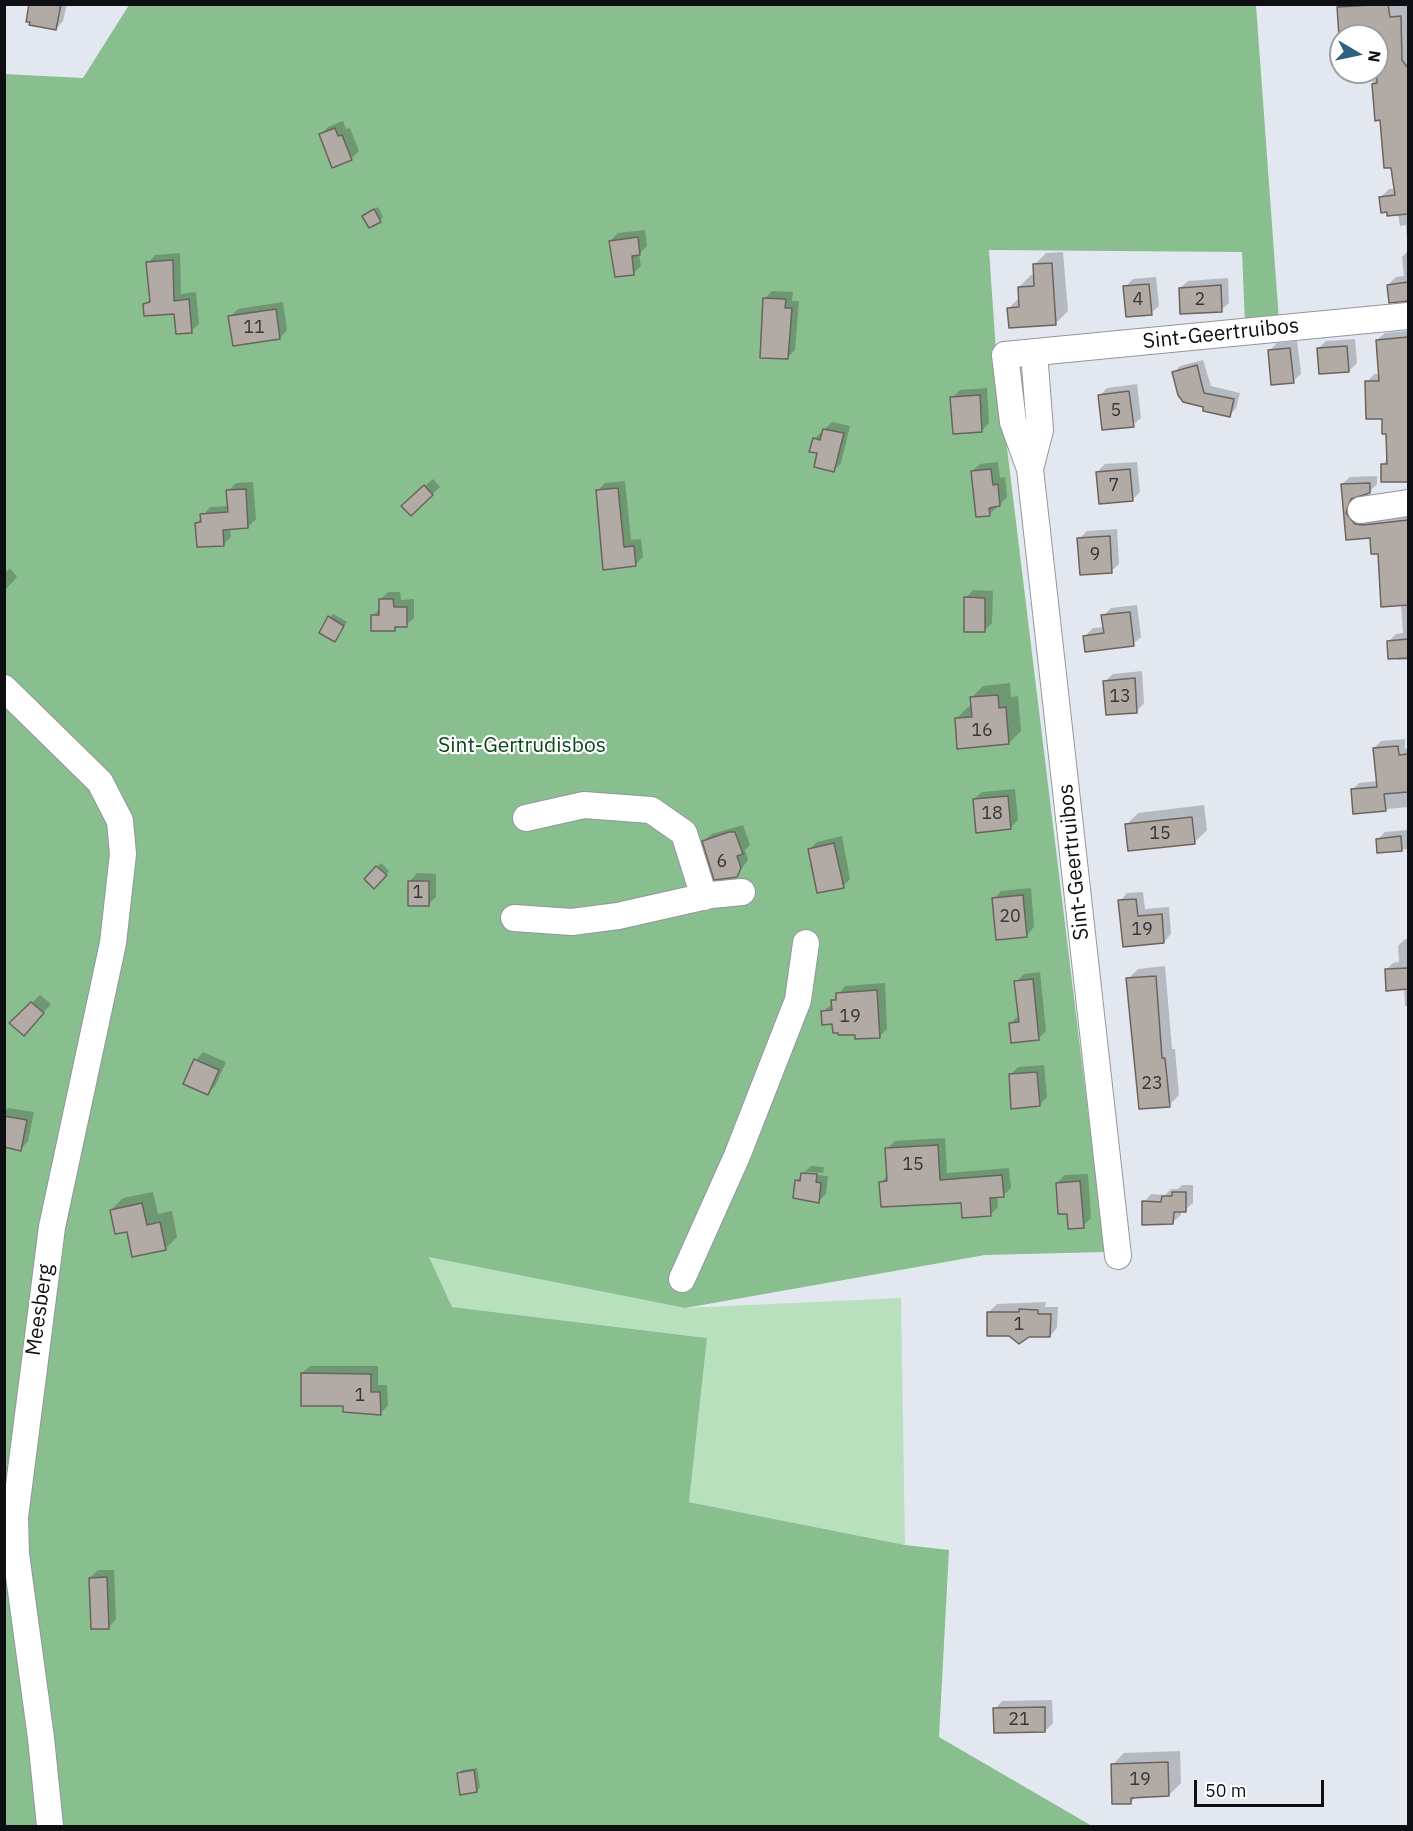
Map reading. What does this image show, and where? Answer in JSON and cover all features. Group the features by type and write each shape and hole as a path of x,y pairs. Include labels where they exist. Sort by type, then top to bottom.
{"street":[{"name":"Sint-Geertruibos","path":"1118,1256 1030,469 1040,430 1034,352 1408,316"},
{"path":"1361,510 1408,503"},
{"name":"Meesberg","path":"4,688 100,782 120,821 123,854 114,943 52,1227 12,1476 16,1554 41,1738 50,1827"},
{"path":"526,818 584,805 651,810 684,833 704,897"},
{"path":"514,918 572,922 618,916 704,897 742,892"},
{"path":"682,1279 732,1166 798,1000 806,943"}],"green space":[{"name":"Sint-Gertrudisbos","path":"129,5 1256,5 1279,321 1245,324 1242,252 989,250 997,366 1105,1252 985,1255 685,1308 429,1257 452,1307 707,1338 689,1502 905,1545 949,1550 939,1737 1092,1826 5,1826 4,74 83,78"},
{"path":"428,1256 685,1308 901,1298 905,1545 689,1502 707,1338 452,1307"}],"building":[{"path":"29,4 61,4 56,30 29,25 30,22 26,22"},
{"path":"1388,4 1390,17 1401,16 1402,60 1408,68 1408,214 1387,216 1387,212 1381,213 1379,197 1395,195 1391,168 1384,168 1380,120 1375,121 1372,84 1389,84 1389,24 1338,24 1337,7"},
{"path":"335,128 338,136 342,135 352,160 332,168 319,134"},
{"path":"374,209 381,222 369,228 362,216"},
{"path":"638,237 640,255 632,256 634,275 615,277 609,241"},
{"path":"173,260 174,301 189,299 192,333 176,334 174,314 144,316 143,304 150,302 146,262"},
{"path":"1052,263 1056,325 1009,328 1007,308 1019,307 1018,287 1034,286 1033,264"},
{"path":"1408,282 1408,301 1389,303 1387,285"},
{"path":"1149,284 1152,315 1126,317 1123,286"},
{"path":"1221,285 1222,312 1180,314 1179,288"},
{"path":"763,298 786,299 785,308 792,308 788,359 760,358"},
{"path":"276,309 280,339 233,346 228,316"},
{"path":"1408,337 1408,482 1381,482 1381,464 1387,464 1386,434 1382,434 1382,419 1366,419 1365,381 1379,381 1376,340"},
{"path":"1347,346 1349,372 1319,374 1317,348"},
{"path":"1290,348 1294,383 1271,385 1268,350"},
{"path":"1197,365 1204,393 1234,399 1230,417 1203,411 1203,407 1183,402 1178,395 1172,372"},
{"path":"1129,391 1134,427 1102,430 1098,395"},
{"path":"980,395 982,432 953,434 950,397"},
{"path":"823,429 844,433 834,472 814,467 817,453 809,452 813,438 820,440"},
{"path":"991,469 993,485 998,484 1000,506 989,508 990,516 976,517 971,471"},
{"path":"1130,469 1133,501 1099,504 1096,472"},
{"path":"1370,483 1370,493 1351,499 1346,513 1355,524 1363,525 1408,520 1408,605 1381,607 1378,554 1371,554 1370,538 1346,540 1341,484"},
{"path":"424,485 433,495 411,516 401,506"},
{"path":"618,488 624,547 634,546 636,566 603,570 596,490"},
{"path":"246,489 248,528 223,530 224,546 197,547 195,523 201,522 200,514 228,512 226,490"},
{"path":"1110,536 1112,573 1080,575 1077,538"},
{"path":"964,597 985,598 985,632 964,632"},
{"path":"379,599 393,599 394,607 407,607 407,627 395,627 395,631 371,631 371,615 379,615"},
{"path":"1130,612 1134,646 1085,652 1083,636 1104,633 1101,615"},
{"path":"328,616 344,626 335,642 319,633"},
{"path":"1408,639 1408,658 1388,659 1387,641"},
{"path":"1135,678 1137,713 1106,715 1103,681"},
{"path":"998,695 999,708 1006,707 1009,744 957,749 955,718 972,717 970,697"},
{"path":"1398,746 1399,755 1408,754 1408,792 1384,794 1386,811 1353,814 1351,789 1377,787 1373,748"},
{"path":"1008,796 1011,829 976,833 973,799"},
{"path":"1192,817 1195,844 1128,851 1125,824"},
{"path":"735,832 743,854 737,856 741,868 737,877 714,880 702,841"},
{"path":"1401,836 1402,851 1377,853 1376,839"},
{"path":"834,843 844,888 817,893 808,849"},
{"path":"376,866 387,875 374,889 364,879"},
{"path":"408,881 429,881 429,906 408,906"},
{"path":"1023,895 1027,937 996,940 992,898"},
{"path":"1136,899 1138,916 1162,914 1164,943 1123,947 1118,900"},
{"path":"1408,968 1408,989 1386,991 1385,969"},
{"path":"1156,976 1162,1058 1165,1058 1170,1107 1139,1109 1126,978"},
{"path":"1033,979 1039,1040 1011,1043 1009,1023 1019,1022 1014,981"},
{"path":"877,990 880,1038 855,1039 855,1035 833,1033 832,1024 822,1025 821,1011 832,1010 831,1000 836,1000 836,993"},
{"path":"31,1002 44,1013 24,1036 9,1023"},
{"path":"194,1059 219,1070 208,1095 183,1084"},
{"path":"1037,1072 1040,1106 1011,1109 1009,1074"},
{"path":"4,1116 27,1120 21,1151 4,1147"},
{"path":"938,1145 940,1180 1002,1175 1004,1197 990,1198 991,1216 962,1218 961,1203 881,1207 879,1182 887,1181 885,1148"},
{"path":"801,1173 817,1174 816,1182 821,1183 819,1203 793,1198 795,1180 800,1181"},
{"path":"1080,1181 1084,1228 1068,1229 1067,1214 1058,1214 1056,1183"},
{"path":"1172,1192 1186,1192 1186,1212 1174,1212 1173,1224 1142,1225 1142,1201 1161,1202 1162,1196 1172,1196"},
{"path":"142,1203 147,1225 160,1222 166,1250 132,1257 127,1232 115,1234 110,1210"},
{"path":"1019,1309 1038,1310 1038,1314 1051,1314 1050,1337 1029,1337 1019,1344 1009,1336 987,1336 987,1312 1019,1312"},
{"path":"301,1373 371,1374 371,1392 380,1392 381,1415 343,1412 343,1406 301,1406"},
{"path":"107,1577 109,1629 91,1629 89,1578"},
{"path":"1045,1707 1045,1732 994,1733 993,1708"},
{"path":"1168,1762 1169,1796 1131,1798 1131,1804 1112,1804 1111,1764"},
{"path":"474,1770 477,1792 460,1795 457,1773"}]}
